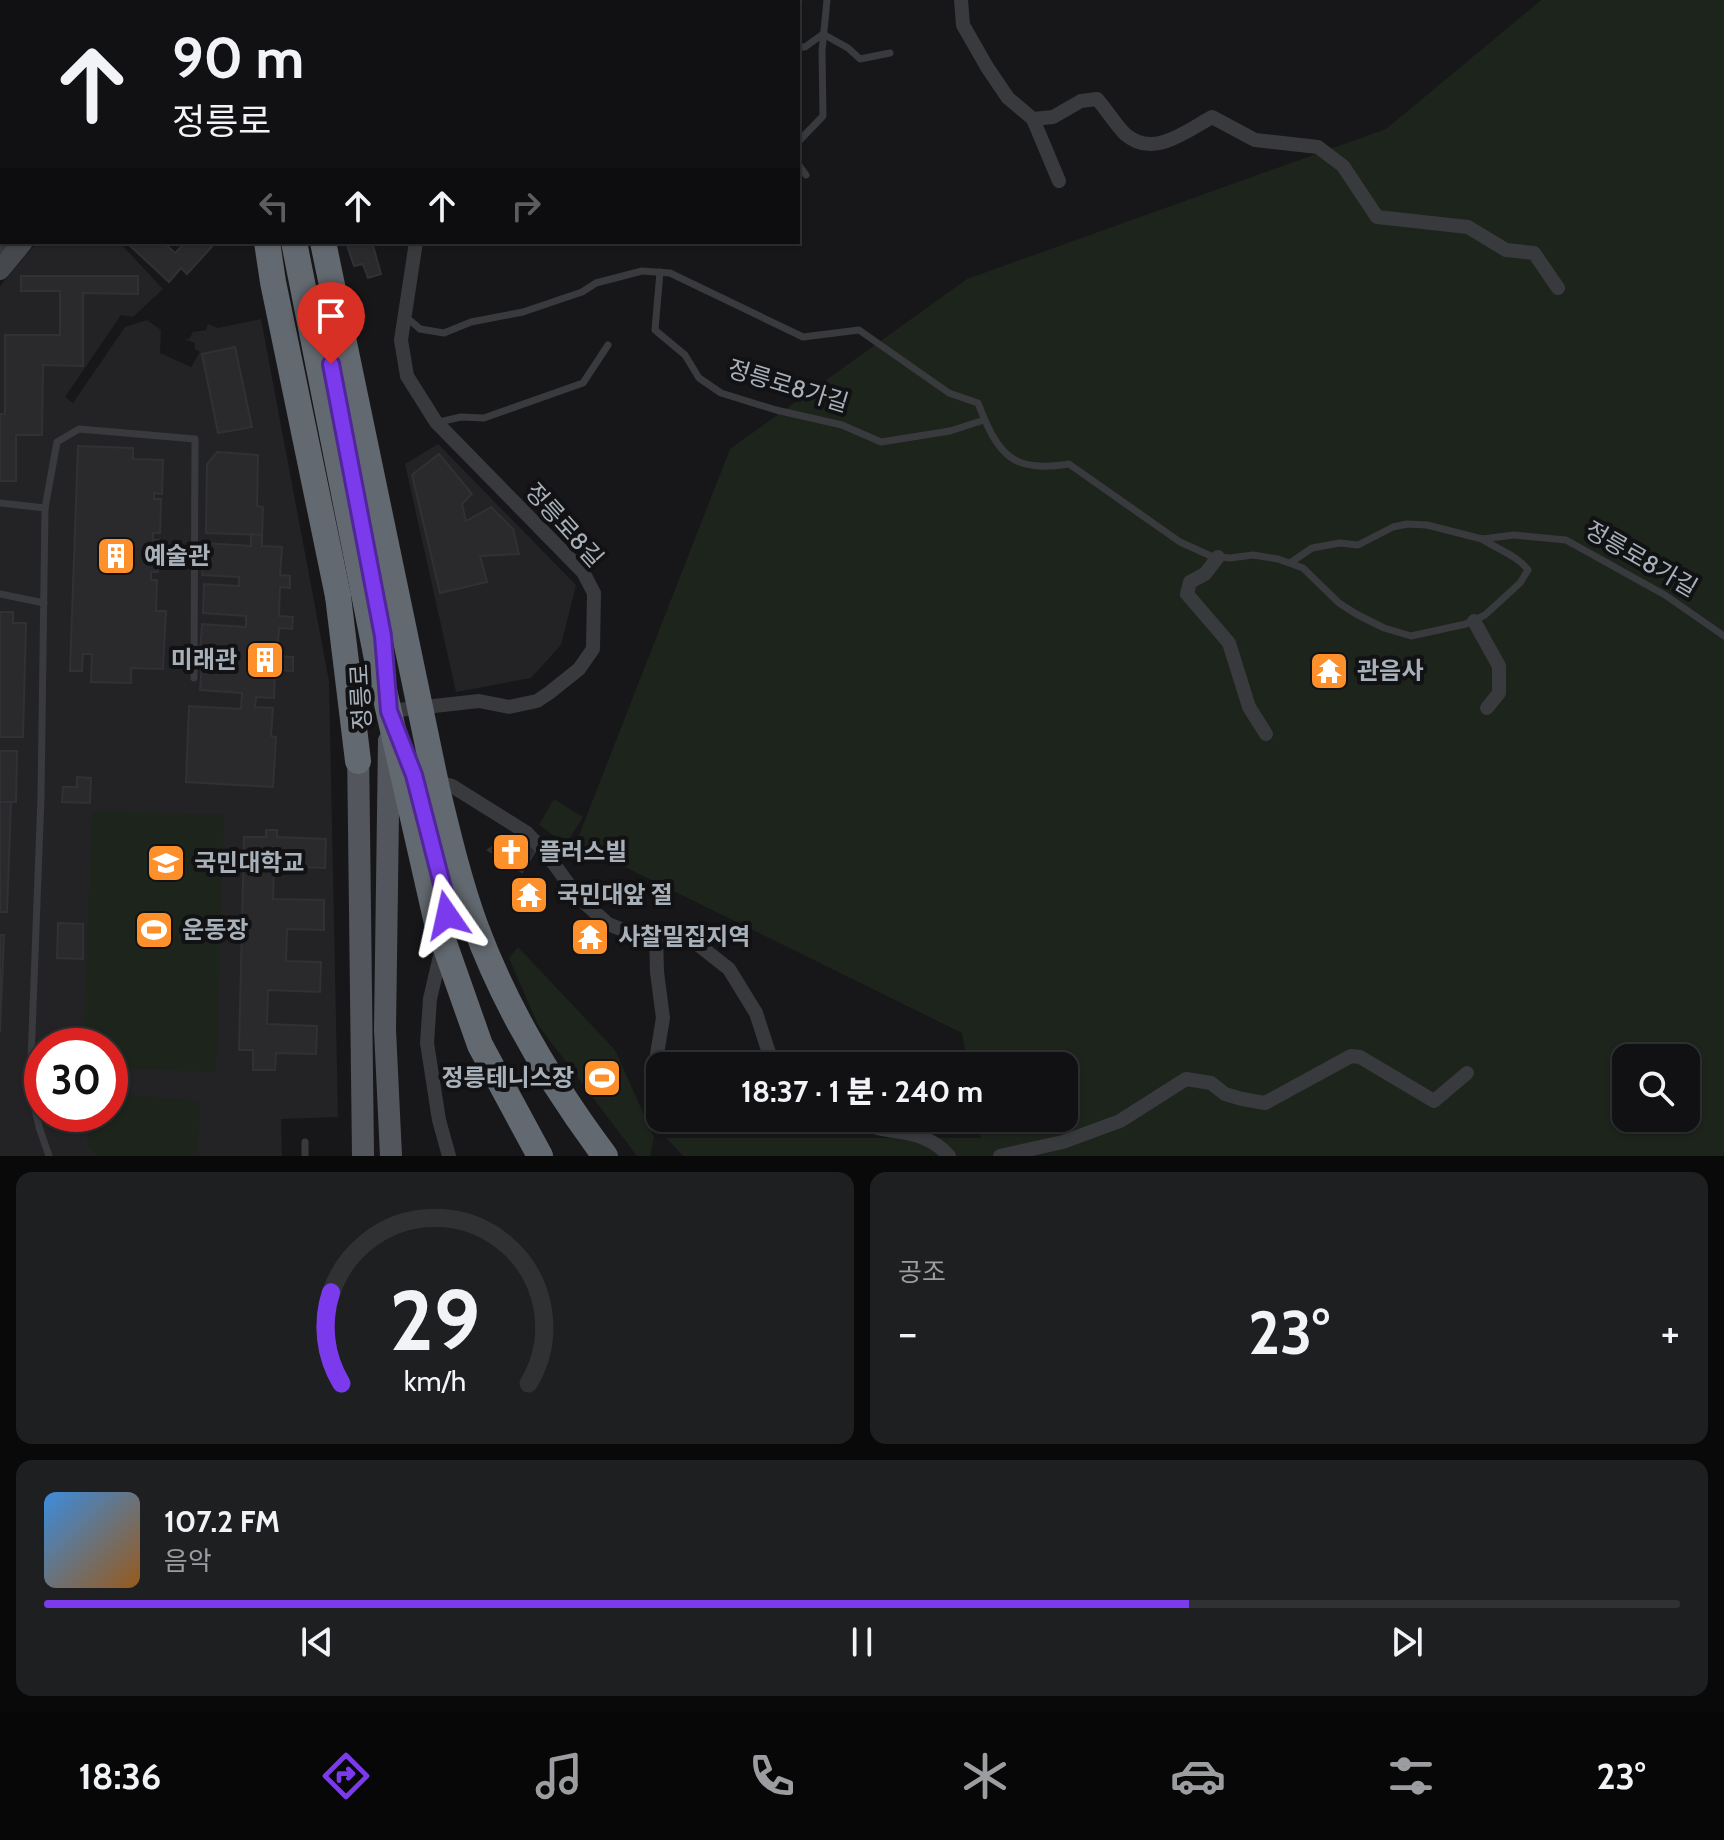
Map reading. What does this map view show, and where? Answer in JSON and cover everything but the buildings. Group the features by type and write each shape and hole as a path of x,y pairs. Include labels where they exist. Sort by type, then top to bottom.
{"highway":[{"path":"264,244 338,596 358,761"},
{"path":"292,244 378,664 433,908 480,1045 540,1156"},
{"path":"322,244 354,486"},
{"path":"322,244 437,789 475,926 520,1026 605,1156"}],"main road":[{"name":"정릉로","path":"264,244 277,336 358,761"},
{"name":"정릉로","path":"307,244 383,636 389,711 385,1030 391,1156"},
{"name":"정릉로","path":"277,336 305,413 331,518 357,660 363,1156"},
{"name":"정릉로","path":"292,414 331,518"}],"street":[{"path":"961,0 963,25 1008,98 1033,119 1059,181"},
{"path":"1033,119 1053,117 1081,101 1097,99 1125,134 1139,143 1167,143 1212,117 1255,140 1318,147 1343,166 1377,217 1468,227 1506,250 1534,253 1558,288"},
{"path":"293,244 354,486"},
{"name":"정릉로8길","path":"389,711 479,701 509,707 537,701 586,662 595,639 594,593 583,572 436,422 407,376 401,340 416,244"},
{"path":"1218,557 1205,574 1190,582 1187,594 1229,643 1249,707 1266,734"},
{"path":"1474,621 1499,666 1499,693 1487,708"},
{"path":"389,711 414,775 445,896 447,928 430,999 427,1043 439,1120 449,1156"},
{"path":"414,775 452,786 527,833 578,897 608,924 636,935 676,934 696,943 729,969 756,1013 769,1052"},
{"path":"656,935 663,1018 657,1052"},
{"path":"1000,1156 1063,1142 1120,1121 1186,1079 1211,1083 1225,1094 1265,1103 1351,1056 1360,1057 1404,1086 1434,1101 1467,1073"},
{"path":"907,1132 937,1143 949,1156"}],"lane":[{"path":"800,140 823,116 823,34 827,0"},
{"path":"800,47 805,47 823,34"},
{"path":"823,34 860,59 890,53"},
{"path":"800,167 806,175"},
{"name":"정릉로8가길","path":"406,317 420,329 444,333 471,322 523,312 616,277 642,271 670,273 803,337 859,330 949,393 978,403 987,428 1011,459 1033,468 1069,464 1180,542 1218,557 1253,555 1303,568 1339,603 1384,628 1411,636 1474,621 1520,583 1528,570 1522,561 1503,554 1482,539 1427,525 1407,524 1393,527 1358,545 1340,543 1312,548 1290,563"},
{"name":"정릉로8가길","path":"660,272 655,330 685,355 699,378 721,393 842,425 881,442 950,431 984,420"},
{"path":"436,422 461,417 484,418 583,383 608,345"},
{"path":"49,1156 30,1086 41,797 45,508 57,442 79,429 195,439 194,678"},
{"path":"0,503 45,508"},
{"name":"정릉로8가길","path":"1482,539 1514,535 1566,540 1665,595 1724,636"},
{"path":"0,594 44,603"},
{"path":"305,1142 305,1156"}],"shaded area":[{"path":"1541,0 1724,0 1724,1156 683,1156 666,1138 981,1138 980,1132 1078,1132 1078,1052 965,1052 962,1033 576,843 730,449 967,279 1386,129"},
{"name":"국민대학교","path":"35,244 121,244 163,289 133,317 121,315 65,397 73,403 125,327 147,320 161,330 160,353 191,367 200,352 195,349 195,343 184,339 189,339 193,332 206,330 208,324 218,328 261,319 329,681 338,1117 281,1119 282,1156 0,1156 0,286"},
{"path":"438,444 576,585 561,645 531,678 456,692 405,464"},
{"path":"554,799 583,817 566,844 539,825"},
{"name":"운동장","path":"92,811 224,815 216,1072 128,1069 128,1028 84,1028"},
{"name":"정릉테니스장","path":"518,947 615,1050 646,1119 646,1132 652,1132 654,1137 650,1156 637,1156 538,1025 509,958"},
{"path":"128,1095 200,1101 198,1156 98,1156 87,1146 88,1132 128,1132"}],"place":[{"name":"예술관","path":"116,556"},
{"name":"미래관","path":"265,660"},
{"name":"관음사","path":"1329,671"},
{"name":"플러스빌","path":"511,852"},
{"name":"국민대학교","path":"166,863"},
{"name":"국민대앞 절","path":"529,895"},
{"name":"운동장","path":"154,930"},
{"name":"사찰밀집지역","path":"590,937"},
{"name":"정릉테니스장","path":"602,1078"}],"route":[{"path":"331,364 383,636 389,711 414,775 445,896 447,915"}]}
